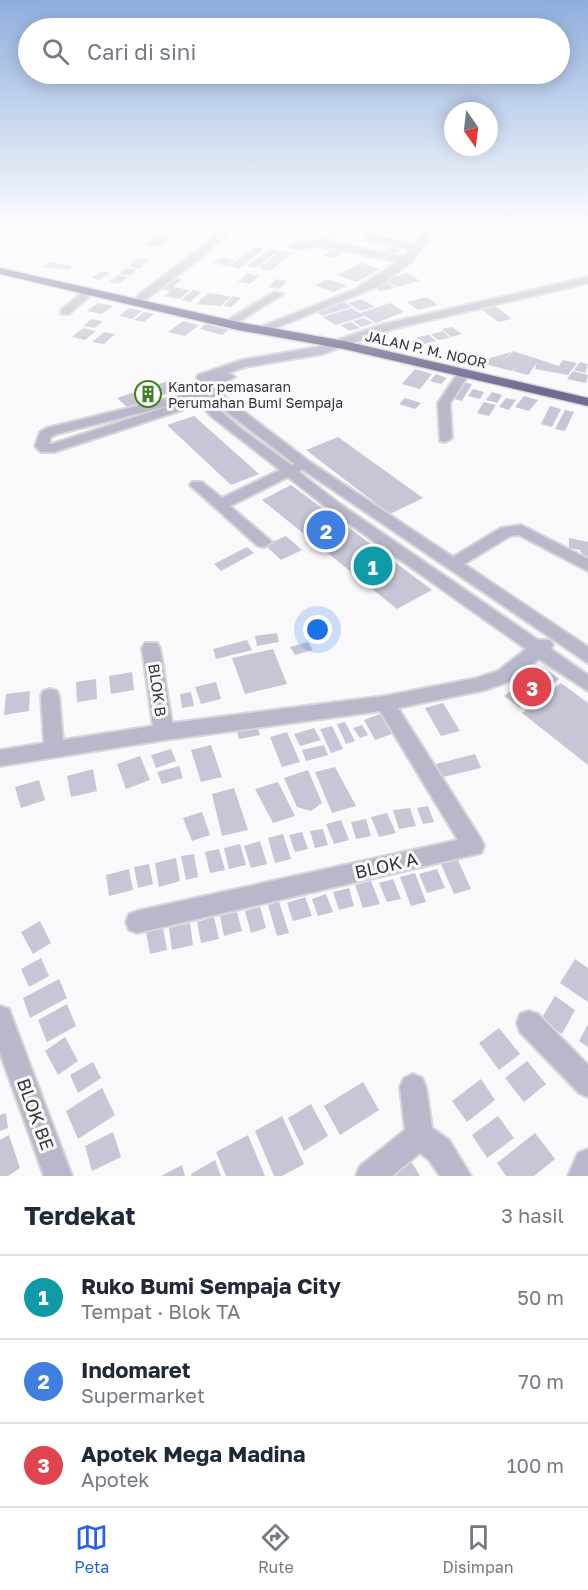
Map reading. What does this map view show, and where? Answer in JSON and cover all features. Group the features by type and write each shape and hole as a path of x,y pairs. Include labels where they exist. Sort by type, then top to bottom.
{"highway":[{"name":"JALAN P. M. NOOR","path":"44,281 90,291 141,298 260,328 588,402"},
{"name":"JALAN P. M. NOOR","path":"61,281 243,327 260,328"}],"street":[{"path":"141,298 164,281"},
{"path":"260,328 361,290 375,281"},
{"path":"584,281 388,326 318,351 305,351 219,370 206,375 203,390 217,414 334,507 588,684"},
{"path":"65,312 90,291"},
{"path":"234,320 278,294"},
{"path":"446,438 444,403 464,373"},
{"path":"203,390 54,448 46,449 42,446 45,435 52,431 203,390 213,392 305,465 588,656"},
{"path":"220,505 305,465"},
{"path":"197,485 264,542"},
{"path":"453,564 506,531 521,530 588,566"},
{"path":"0,759 164,732 385,703 480,685 504,676 537,649 558,636"},
{"name":"BLOK B","path":"151,648 164,732"},
{"path":"51,696 54,751"},
{"name":"BLOK A","path":"137,922 472,846 385,703"},
{"name":"BLOK BE","path":"0,1018 58,1176"},
{"path":"529,1023 588,1084"},
{"path":"413,1087 419,1136 439,1150 457,1176"},
{"path":"370,1176 419,1136"},
{"path":"582,1176 588,1163"}],"building":[{"path":"110,281 123,281 119,284 108,282"},
{"path":"169,281 180,281 173,287 190,290 180,299 164,296 170,291 160,289"},
{"path":"239,281 254,281 250,284"},
{"path":"274,281 287,281 279,289 268,287"},
{"path":"324,281 333,281 347,286 333,292 315,285"},
{"path":"387,281 420,281 396,287"},
{"path":"387,282 395,288 380,291 373,286"},
{"path":"193,290 202,292 190,302 181,300"},
{"path":"208,293 231,297 220,306 196,304"},
{"path":"233,296 241,298 231,307 223,306"},
{"path":"427,297 438,305 418,310 407,302"},
{"path":"362,299 375,307 360,311 348,303"},
{"path":"341,300 352,307 322,316 312,309"},
{"path":"98,303 113,306 102,314 87,311"},
{"path":"390,303 404,312 376,323 365,316 335,325 323,317 352,308 360,313"},
{"path":"494,305 512,319 498,322 480,308"},
{"path":"129,308 142,311 132,319 119,316"},
{"path":"144,312 154,314 144,322 134,320"},
{"path":"364,318 373,323 361,327 353,321"},
{"path":"91,319 103,321 95,328 83,326"},
{"path":"183,321 199,325 185,336 168,332"},
{"path":"351,322 360,328 349,331 341,325"},
{"path":"206,324 229,330 222,335 200,329"},
{"path":"452,327 462,334 451,337 442,329"},
{"path":"83,328 96,331 85,340 72,337"},
{"path":"443,331 450,338 438,340 431,334"},
{"path":"104,332 115,334 104,344 92,342"},
{"path":"373,335 382,337 376,343 359,340"},
{"path":"429,335 436,341 410,348 397,344 414,340 421,341 416,337"},
{"path":"513,351 559,366 563,360 577,363 568,375 535,369 537,363 528,375 513,371 517,365 512,371 477,362 511,352 503,362"},
{"path":"580,362 588,364 585,373 574,370"},
{"path":"415,369 432,374 420,389 402,384"},
{"path":"573,371 588,375 586,383 567,379"},
{"path":"436,374 447,378 441,384 430,381"},
{"name":"Kantor pemasaran Perumahan Bumi Sempaja","path":"168,381 178,390 127,407 117,398"},
{"path":"462,382 472,384 462,401 451,398"},
{"path":"473,389 484,392 480,399 468,396"},
{"path":"492,392 502,395 497,403 486,400"},
{"path":"524,396 538,400 529,411 515,407"},
{"path":"405,398 421,403 415,409 399,404"},
{"path":"506,398 516,400 509,410 499,407"},
{"path":"484,402 496,405 489,416 477,413"},
{"path":"550,406 561,409 552,427 541,424"},
{"path":"565,410 574,412 565,431 555,429"},
{"path":"194,416 259,474 231,485 167,425"},
{"path":"338,437 423,498 390,514 306,450"},
{"path":"291,485 334,517 315,527 336,518 432,590 397,609 262,500"},
{"path":"286,536 302,550 281,560 265,545"},
{"path":"569,538 588,542 588,558 584,557 580,550 569,548"},
{"path":"247,547 254,553 221,571 214,564"},
{"path":"277,633 279,642 257,646 255,636"},
{"path":"247,640 252,650 216,659 213,649"},
{"path":"308,642 313,650 295,655 290,647"},
{"path":"273,649 287,684 245,694 232,658"},
{"path":"543,667 559,679 520,708 504,696"},
{"path":"132,672 134,690 111,694 109,676"},
{"path":"96,679 97,699 77,702 76,682"},
{"path":"216,682 221,699 201,704 195,687"},
{"path":"561,683 588,703 588,765 522,713"},
{"path":"30,691 29,711 4,715 6,694"},
{"path":"191,692 194,706 182,708 180,694"},
{"path":"443,703 460,731 441,736 425,708"},
{"path":"380,714 392,734 375,740 364,720"},
{"path":"345,722 355,741 346,744 337,724"},
{"path":"362,725 368,735 360,738 353,728"},
{"path":"332,726 343,749 331,753 320,729"},
{"path":"258,728 260,735 239,739 237,731"},
{"path":"314,728 321,740 300,746 294,734"},
{"path":"287,732 300,762 282,767 270,737"},
{"path":"211,745 222,777 201,782 191,750"},
{"path":"324,745 328,755 306,761 302,750"},
{"path":"171,749 176,761 156,768 151,755"},
{"path":"475,754 481,768 439,778 432,765"},
{"path":"140,756 150,780 126,789 117,764"},
{"path":"179,766 183,778 162,784 157,772"},
{"path":"335,767 356,806 332,813 315,772"},
{"path":"93,769 97,791 71,797 67,776"},
{"path":"308,770 322,803 311,811 297,807 284,778"},
{"path":"39,780 45,800 21,808 15,787"},
{"path":"278,782 295,816 273,823 255,789"},
{"path":"234,788 248,830 222,836 212,794"},
{"path":"428,806 434,822 423,824 417,808"},
{"path":"410,808 416,826 399,829 393,810"},
{"path":"202,812 210,835 192,841 183,818"},
{"path":"387,813 396,833 379,837 371,817"},
{"path":"366,819 371,836 356,839 351,822"},
{"path":"341,820 349,840 334,844 326,824"},
{"path":"323,829 328,845 315,848 310,831"},
{"path":"302,832 308,849 295,852 289,835"},
{"path":"283,834 291,859 275,863 268,838"},
{"path":"260,841 267,864 251,868 244,846"},
{"path":"240,844 246,865 229,869 224,848"},
{"path":"219,849 225,870 210,873 205,852"},
{"path":"194,854 198,877 186,880 181,856"},
{"path":"176,858 180,881 159,887 155,863"},
{"path":"458,860 471,889 454,894 441,864"},
{"path":"149,864 153,884 138,888 134,867"},
{"path":"129,869 133,890 109,896 106,875"},
{"path":"437,869 445,888 427,893 419,874"},
{"path":"415,873 426,902 411,906 400,877"},
{"path":"393,879 401,899 387,902 379,883"},
{"path":"371,881 380,904 363,908 355,885"},
{"path":"349,888 354,906 339,910 333,892"},
{"path":"326,894 333,912 318,916 312,899"},
{"path":"305,897 312,916 293,921 287,903"},
{"path":"279,902 289,933 277,936 268,905"},
{"path":"260,907 266,928 251,933 245,911"},
{"path":"237,912 242,931 224,936 220,916"},
{"path":"214,917 219,939 201,943 197,922"},
{"path":"40,921 51,943 33,954 21,932"},
{"path":"190,923 193,945 172,950 169,928"},
{"path":"163,928 167,950 150,954 146,932"},
{"path":"41,958 49,976 29,987 21,969"},
{"path":"575,959 588,968 588,1002 560,983"},
{"path":"59,979 67,998 30,1018 23,998"},
{"path":"555,996 575,1010 562,1034 541,1019"},
{"path":"67,1004 76,1026 47,1042 38,1020"},
{"path":"588,1024 588,1047 579,1041"},
{"path":"499,1028 520,1054 499,1070 479,1043"},
{"path":"65,1037 78,1061 58,1075 45,1051"},
{"path":"527,1061 546,1084 524,1102 505,1078"},
{"path":"93,1062 101,1078 78,1093 70,1075"},
{"path":"481,1079 495,1100 467,1122 452,1101"},
{"path":"363,1082 379,1110 340,1135 324,1106"},
{"path":"102,1088 115,1115 78,1139 66,1111"},
{"path":"311,1104 328,1136 304,1151 288,1118"},
{"path":"6,1113 8,1128 0,1131 0,1115"},
{"path":"282,1116 304,1164 282,1176 274,1176 255,1131"},
{"path":"498,1116 514,1138 487,1158 472,1135"},
{"path":"113,1132 121,1157 92,1171 85,1146"},
{"path":"535,1133 555,1159 534,1176 506,1176 497,1163"},
{"path":"9,1135 20,1168 8,1176 0,1176 0,1140"},
{"path":"248,1135 265,1176 226,1176 216,1152"},
{"path":"409,1158 420,1176 389,1176"},
{"path":"215,1160 221,1176 192,1176 191,1174"},
{"path":"182,1165 185,1176 161,1176"}],"place":[{"name":"Kantor pemasaran Perumahan Bumi Sempaja","path":"148,394"},
{"name":"Indomaret","path":"326,530"},
{"name":"Ruko Bumi Sempaja City","path":"373,566"},
{"name":"Apotek Mega Madina","path":"532,687"}]}
